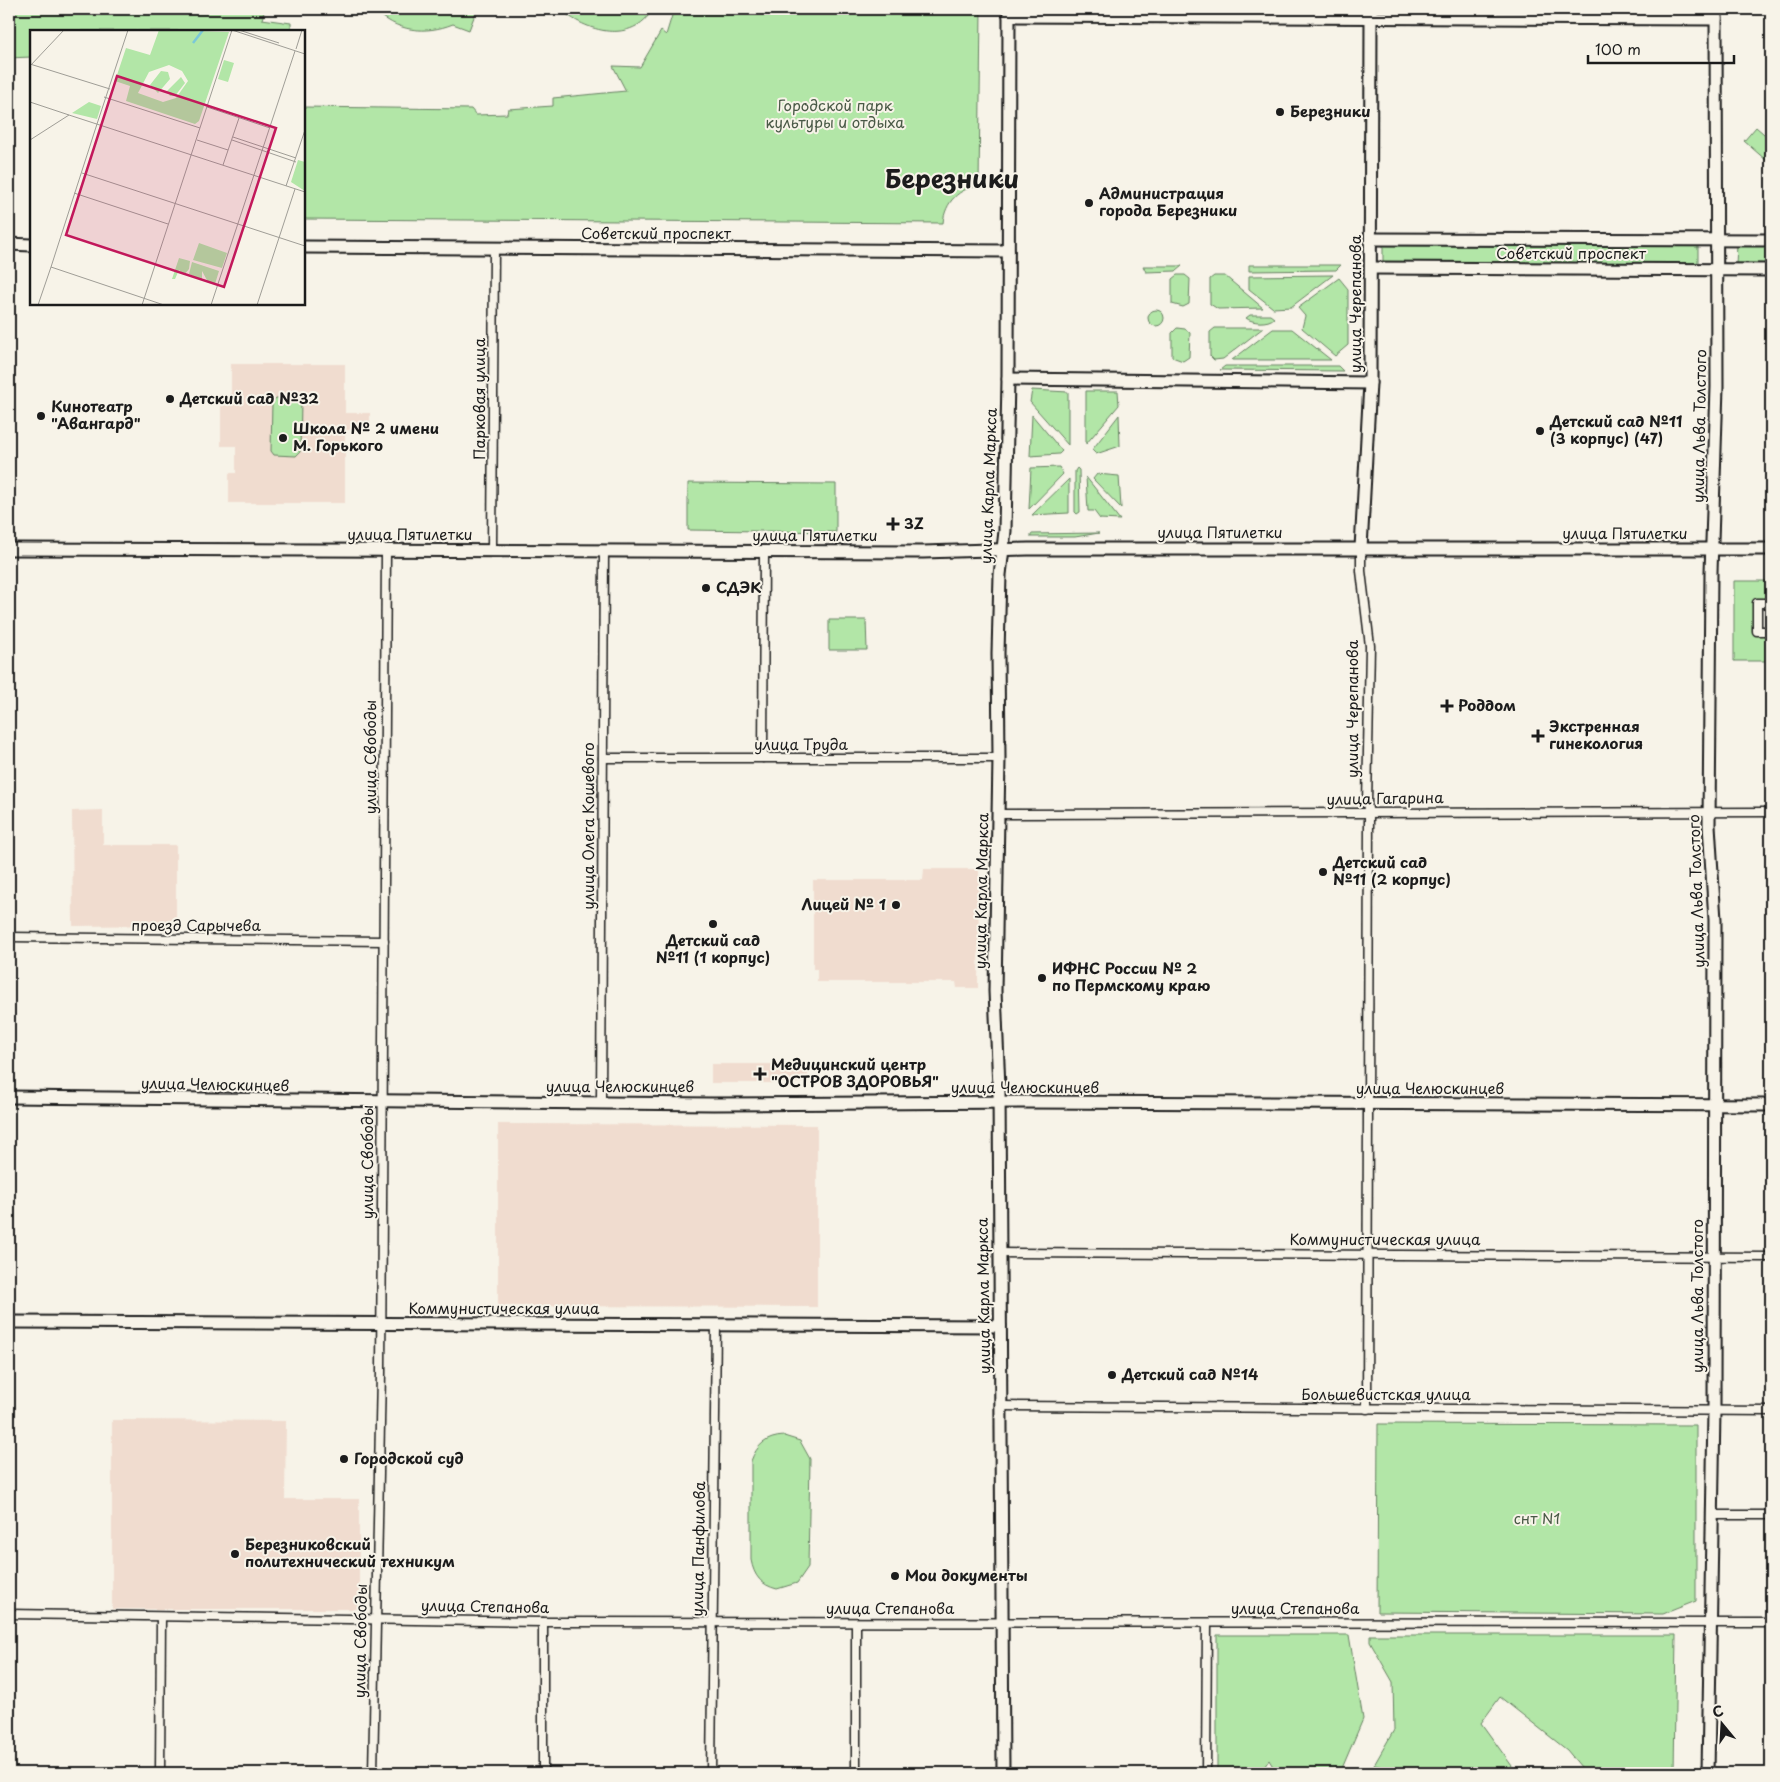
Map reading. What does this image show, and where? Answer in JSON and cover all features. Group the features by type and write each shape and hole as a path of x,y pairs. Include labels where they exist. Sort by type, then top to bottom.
{"street":[{"path":"1009,12 1716,14"},
{"name":"улица Карла Маркса","path":"1003,1773 998,1103 995,991 999,758 998,652 1008,379 1009,12"},
{"name":"улица Черепанова","path":"1367,1409 1369,814 1367,804 1370,646 1361,571 1361,548 1370,383 1371,14"},
{"name":"улица Льва Толстого","path":"1708,1773 1714,1411 1714,920 1709,812 1711,549 1717,386 1716,14"},
{"name":"Советский проспект","path":"1371,239 1771,240"},
{"path":"9,244 30,244"},
{"name":"Советский проспект","path":"305,247 1008,251"},
{"name":"Парковая улица","path":"492,550 494,248"},
{"name":"Советский проспект","path":"1371,268 1771,270"},
{"path":"1008,379 1370,383"},
{"name":"улица Пятилетки","path":"9,549 764,551 1361,548 1771,549"},
{"name":"улица Свободы","path":"373,1773 381,1324 386,550"},
{"name":"улица Олега Кошевого","path":"601,1102 604,551"},
{"path":"763,758 764,551"},
{"path":"1771,603 1757,603 1757,631 1771,631"},
{"name":"улица Труда","path":"603,758 999,758"},
{"name":"улица Гагарина","path":"998,814 1369,814 1475,811 1771,812"},
{"name":"проезд Сарычева","path":"9,936 384,941"},
{"name":"улица Челюскинцев","path":"9,1097 383,1102 1771,1105"},
{"name":"Коммунистическая улица","path":"999,1254 1771,1257"},
{"name":"Коммунистическая улица","path":"9,1322 1000,1326"},
{"name":"улица Панфилова","path":"712,1773 716,1325"},
{"name":"Большевистская улица","path":"1000,1406 1771,1411"},
{"path":"1713,1515 1771,1516"},
{"name":"улица Степанова","path":"9,1614 712,1623 1771,1623"},
{"path":"160,1773 161,1617"},
{"path":"543,1622 543,1773"},
{"path":"856,1623 856,1773"},
{"path":"1206,1773 1207,1623"}],"shaded area":[{"name":"Школа № 2 имени М. Горького","path":"231,364 345,364 345,413 370,413 370,430 345,430 345,503 229,503 229,473 236,473 236,446 221,446 221,402 231,401"},
{"path":"103,810 103,845 176,845 176,925 73,926 72,811"},
{"name":"Лицей № 1","path":"924,869 979,869 978,988 957,988 956,982 817,982 817,969 813,969 813,880 923,880"},
{"name":"Медицинский центр \"ОСТРОВ ЗДОРОВЬЯ\"","path":"711,1064 808,1064 808,1083 711,1083"},
{"path":"498,1124 817,1125 817,1307 498,1306"},
{"name":"Березниковский политехнический техникум","path":"112,1420 286,1421 285,1499 359,1499 359,1609 112,1609"}],"green space":[{"path":"9,9 265,9 262,19 291,23 291,30 30,30 30,57 9,58"},
{"path":"374,9 477,9 469,30 453,24 432,30 422,30 401,27 383,17"},
{"path":"560,9 653,9 644,20 633,27 621,31 608,31 595,29 583,24"},
{"name":"Городской парк культуры и отдыха","path":"674,9 981,9 979,186 965,190 954,197 944,215 943,223 305,219 305,107 471,109 476,115 507,114 508,109 553,106 553,98 626,91 613,66 640,67 661,31 666,35"},
{"path":"1756,127 1771,140 1771,158 1767,161 1744,141"},
{"path":"1383,242 1698,243 1698,266 1383,264"},
{"path":"1737,244 1771,244 1771,265 1736,265"},
{"path":"1249,265 1341,265 1336,270 1249,271"},
{"path":"1143,266 1182,266 1176,271 1146,272"},
{"path":"1177,275 1185,275 1190,279 1189,304 1183,307 1172,304 1172,279"},
{"path":"1333,275 1291,307 1273,308 1249,289 1249,276"},
{"path":"1214,276 1225,276 1263,308 1218,309 1210,304 1210,279"},
{"path":"1339,278 1348,289 1348,345 1335,356 1302,328 1305,316 1298,308"},
{"path":"1153,310 1159,310 1164,315 1162,324 1153,326 1148,321 1148,315"},
{"path":"1250,315 1270,315 1274,318 1264,322 1256,322 1246,318"},
{"path":"1177,328 1185,329 1190,333 1189,357 1183,361 1172,357 1172,333"},
{"path":"1215,328 1263,328 1223,359 1214,360 1210,356 1210,332"},
{"path":"1273,329 1292,329 1331,360 1232,360"},
{"path":"1225,366 1338,366 1343,371 1220,370"},
{"path":"1032,390 1068,392 1068,445 1030,402"},
{"path":"1086,391 1118,391 1119,405 1086,444"},
{"path":"276,398 298,398 301,403 300,452 296,456 274,455 271,451 272,402"},
{"path":"1032,415 1062,451 1059,454 1030,456"},
{"path":"1119,415 1120,446 1096,454 1092,450"},
{"path":"1059,467 1063,474 1029,509 1031,468"},
{"path":"1077,468 1079,470 1080,512 1077,514 1075,512 1075,471"},
{"path":"1097,474 1119,476 1121,508 1093,479"},
{"path":"1086,477 1120,520 1100,519 1094,511 1088,511"},
{"path":"1069,479 1069,513 1032,515"},
{"path":"688,483 836,484 836,532 688,530"},
{"path":"1099,533 1075,537 1031,537 1031,534"},
{"path":"1734,581 1771,581 1771,603 1757,603 1757,631 1771,631 1771,661 1734,661"},
{"path":"829,620 866,620 867,650 829,650"},
{"name":"снт N1","path":"1378,1424 1696,1425 1696,1601 1663,1614 1377,1612"},
{"path":"784,1436 800,1441 810,1459 808,1567 797,1583 777,1589 759,1579 754,1571 751,1560 751,1461 759,1446 772,1438"},
{"path":"1217,1635 1349,1635 1363,1719 1340,1773 1277,1773 1269,1760 1260,1773 1217,1773"},
{"path":"1370,1635 1676,1635 1674,1773 1586,1773 1567,1750 1500,1697 1481,1723 1517,1773 1410,1773 1374,1765 1394,1730 1393,1682 1370,1642"}],"place":[{"name":"Березники","path":"1280,112"},
{"name":"Администрация города Березники","path":"1089,203"},
{"name":"Детский сад №32","path":"170,399"},
{"name":"Кинотеатр \"Авангард\"","path":"41,416"},
{"name":"Детский сад №11 (3 корпус) (47)","path":"1540,431"},
{"name":"Школа № 2 имени М. Горького","path":"283,438"},
{"name":"3Z","path":"893,524"},
{"name":"СДЭК","path":"706,588"},
{"name":"Роддом","path":"1447,706"},
{"name":"Экстренная гинекология","path":"1538,736"},
{"name":"Детский сад №11 (2 корпус)","path":"1323,872"},
{"name":"Лицей № 1","path":"896,905"},
{"name":"Детский сад №11 (1 корпус)","path":"713,924"},
{"name":"ИФНС России № 2 по Пермскому краю","path":"1042,978"},
{"name":"Медицинский центр \"ОСТРОВ ЗДОРОВЬЯ\"","path":"760,1074"},
{"name":"Детский сад №14","path":"1112,1375"},
{"name":"Городской суд","path":"344,1459"},
{"name":"Березниковский политехнический техникум","path":"235,1554"},
{"name":"Мои документы","path":"895,1576"}],"district":[{"name":"Березники","path":"952,179"}]}
